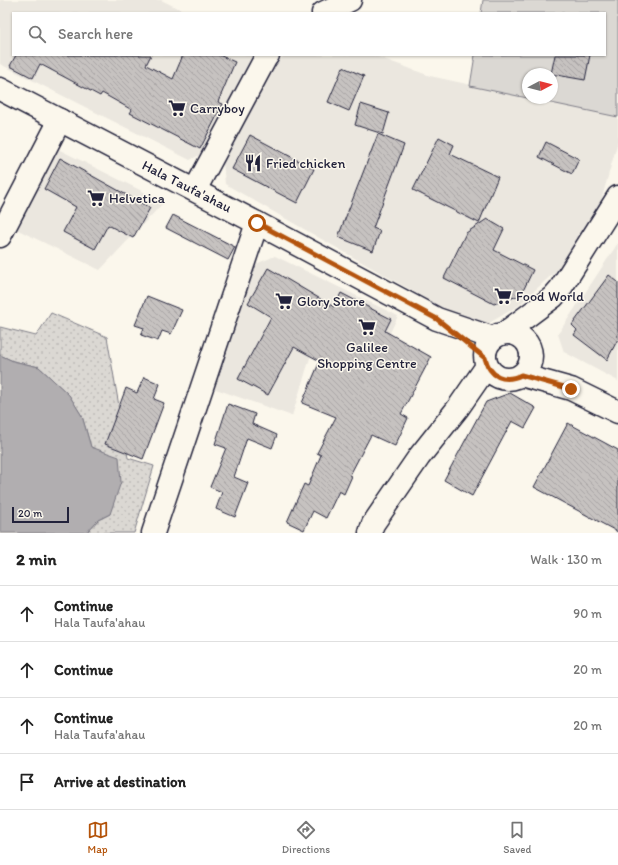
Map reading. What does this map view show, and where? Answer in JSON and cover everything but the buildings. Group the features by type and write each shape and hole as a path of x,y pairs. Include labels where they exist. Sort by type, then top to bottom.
{"main road":[{"path":"325,12 350,0"},
{"path":"195,190 267,56"},
{"name":"Hala Taufa'ahau","path":"0,89 195,190 437,319 486,362"},
{"path":"0,236 60,120"},
{"path":"458,408 527,370 531,362 531,351 553,297 582,256 618,197"},
{"path":"153,533 257,223"},
{"path":"553,297 489,343 486,350 486,362 492,372 498,377 514,377 571,389 618,412"},
{"name":"Hala Taufa'ahau","path":"437,319 500,335"},
{"path":"500,335 513,333 523,337 531,351 571,389"},
{"path":"370,533 373,524 419,457 458,408 486,362"}],"shaded area":[{"path":"0,0 161,0 186,12 12,12 12,56 257,56 205,152 190,160 0,64"},
{"path":"483,0 618,0 618,117 556,104 558,104 558,68 522,68 522,97 470,86 475,56 606,56 606,12 481,12"},
{"path":"284,56 376,56 430,76 522,96 522,104 558,104 618,117 618,141 601,201 559,268 518,306 479,329 225,184 223,161 273,66"},
{"path":"56,148 164,202 100,270 12,227"},
{"path":"618,243 618,381 564,352 558,334"},
{"path":"275,256 398,316 377,360 318,332 292,416 213,388 256,264"},
{"path":"51,313 107,337 128,458 154,466 134,533 86,533 98,520 110,514 82,416 69,395 39,367 13,361 0,355 0,327 36,336"},
{"path":"0,355 13,361 39,367 69,395 82,416 91,447 119,457 121,482 110,514 98,520 86,533 0,533"}],"place":[{"name":"Carryboy","path":"177,108"},
{"name":"Fried chicken","path":"253,163"},
{"name":"Helvetica","path":"96,198"},
{"name":"Food World","path":"503,296"},
{"name":"Glory Store","path":"284,301"},
{"name":"Galilee Shopping Centre","path":"367,327"}],"route":[{"path":"257,223 437,319 485,358 487,366 498,377 506,379 521,375 571,389"}]}
